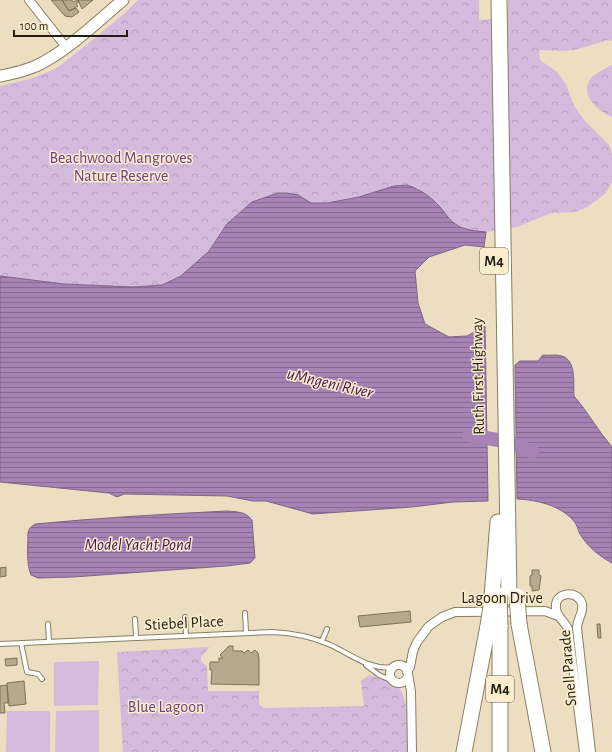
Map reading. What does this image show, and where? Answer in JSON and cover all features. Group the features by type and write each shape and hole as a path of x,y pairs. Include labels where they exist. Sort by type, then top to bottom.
{"highway":[{"name":"Ruth First Highway","path":"489,0 505,525"},
{"name":"Ruth First Highway","path":"499,0 505,525 504,626 500,752"},
{"path":"504,596 504,626 543,752"},
{"name":"Ruth First Highway","path":"504,626 510,752"},
{"path":"464,752 504,626"}],"main road":[{"path":"0,76 36,66 52,57 123,0"}],"street":[{"path":"28,0 66,47"},
{"name":"Snell Parade","path":"584,752 568,629 556,613 556,605 559,598 570,594 581,600 583,608 577,623 577,628 591,752"},
{"name":"Lagoon Drive","path":"412,752 411,699 408,673 415,646 421,636 436,620 448,614 462,612 546,611 558,616"},
{"path":"396,682 405,681 408,673 402,666 394,667 390,672 391,678 396,682 405,689 411,699"}],"lane":[{"path":"245,613 246,632"},
{"path":"186,617 186,635"},
{"path":"135,620 136,638"},
{"path":"48,624 49,642"},
{"path":"322,641 327,629"},
{"name":"Stiebel Place","path":"0,644 273,632 308,636 322,641 363,662 381,668 394,667"},
{"path":"21,643 27,672 38,674 42,679"},
{"name":"Stiebel Place","path":"363,662 379,675 396,682"}],"green space":[{"name":"Beachwood Mangroves Nature Reserve","path":"138,0 479,0 479,20 507,18 508,0 612,0 612,41 608,40 575,50 539,51 540,60 557,72 566,84 574,106 585,121 609,145 612,154 612,182 605,194 586,208 575,212 551,213 517,227 486,232 469,230 452,222 418,188 394,186 359,197 319,204 278,193 252,202 240,212 216,239 209,250 181,276 162,285 133,287 64,284 0,276 0,86 33,78 57,68 125,13"},
{"path":"612,65 612,117 597,108 589,98 587,87 593,76"},
{"name":"Blue Lagoon","path":"209,647 201,657 201,661 207,666 208,691 259,691 259,704 263,708 364,706 361,681 369,675 396,685 401,690 408,716 407,752 123,752 117,652"},
{"path":"99,661 98,705 54,706 54,662"},
{"path":"99,710 99,752 55,752 56,711"},
{"path":"7,711 50,711 50,752 6,752"}],"water":[{"path":"407,185 421,191 429,197 440,207 450,220 461,227 469,230 486,232 484,247 465,245 429,257 415,271 418,303 425,324 449,337 467,336 485,326 488,501 453,502 412,507 313,514 266,501 253,501 227,496 124,494 117,497 109,493 0,482 0,276 64,284 133,287 162,285 181,276 209,251 227,224 252,202 278,193 287,193 298,195 311,203 327,203 359,197 394,186"},
{"path":"543,355 562,356 570,363 573,373 574,396 612,447 612,563 590,547 583,539 574,522 567,515 547,504 517,499 515,365 520,361 538,361"},
{"name":"Model Yacht Pond","path":"227,511 244,513 252,520 255,558 250,563 73,577 38,578 31,575 29,570 28,532 35,524 131,516"}],"building":[{"path":"51,0 62,0 69,11 76,8 79,12 72,17 65,16"},
{"path":"62,0 72,0 73,2 78,0 79,2 76,4 78,6 69,11"},
{"path":"78,0 93,0 82,9"},
{"path":"6,567 6,576 0,577 0,568"},
{"path":"532,570 539,570 539,575 541,576 539,590 532,591 532,586 530,586 530,576 532,575"},
{"path":"410,611 411,622 360,627 358,616"},
{"path":"597,624 600,624 601,638 598,638"},
{"path":"229,646 233,646 233,651 242,651 244,653 248,650 251,653 255,650 258,653 259,685 211,684 212,670 210,670 210,662 219,662 219,658 223,658 220,655"},
{"path":"17,658 17,665 6,666 5,659"},
{"path":"24,681 26,704 9,706 7,683"},
{"path":"7,685 8,703 4,703 5,713 0,713 0,686"}],"waterway":[{"name":"uMngeni River","path":"469,435 510,442 532,452"}]}
